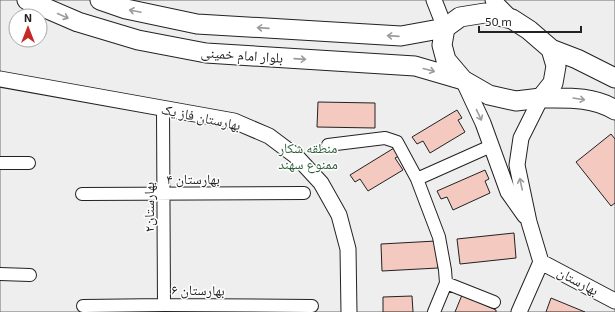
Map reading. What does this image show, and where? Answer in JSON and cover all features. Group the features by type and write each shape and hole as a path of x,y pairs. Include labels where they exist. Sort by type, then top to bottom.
{"main road":[{"name":"بلوار امام خمینی","path":"27,0 78,22 138,40 206,53 415,66 463,80"},
{"name":"بلوار امام خمینی","path":"100,0 126,9 197,24 401,36 445,28"},
{"path":"615,78 577,58 551,49 529,30 512,19 484,13 460,17 445,28 442,45 446,60 463,80 489,95 516,101 541,98 577,98 606,105 615,110"},
{"path":"541,98 552,83 554,77 556,66 551,49"}],"street":[{"path":"434,0 445,28"},
{"path":"493,0 512,19"},
{"name":"بهارستان فاز یک","path":"0,79 234,121 269,136 297,157 321,183 339,215 348,249 349,312"},
{"path":"463,80 483,123 508,192 529,222"},
{"path":"519,312 540,262 529,222 517,165 521,138 541,98"},
{"name":"بهارستان۲","path":"163,109 164,305"},
{"path":"328,145 385,138 397,142 417,179 439,237 446,283 434,312"},
{"path":"417,179 491,146"},
{"path":"0,163 29,163"},
{"name":"بهارستان ۴","path":"82,194 304,193"},
{"name":"بهارستان","path":"540,262 615,301"},
{"path":"0,274 30,275"},
{"path":"446,283 494,302"},
{"name":"بهارستان ۶","path":"83,306 312,306"}],"green space":[{"name":"منطقه شکار ممنوع سهند","path":"0,0 615,0 615,312 0,312"}],"building":[{"path":"318,102 375,103 375,128 317,127"},
{"path":"457,110 462,118 458,120 465,132 430,153 423,141 417,144 412,137"},
{"path":"611,134 615,139 615,203 611,206 576,162"},
{"path":"394,148 399,156 395,158 403,170 368,191 360,179 355,182 350,175"},
{"path":"485,170 489,179 485,181 490,193 453,210 447,197 441,199 437,191"},
{"path":"514,233 516,258 460,264 457,239"},
{"path":"436,241 438,268 382,271 381,244"},
{"path":"462,295 496,310 496,312 455,312"},
{"path":"412,296 413,312 383,312 383,297"},
{"path":"551,298 585,312 546,312"}]}
